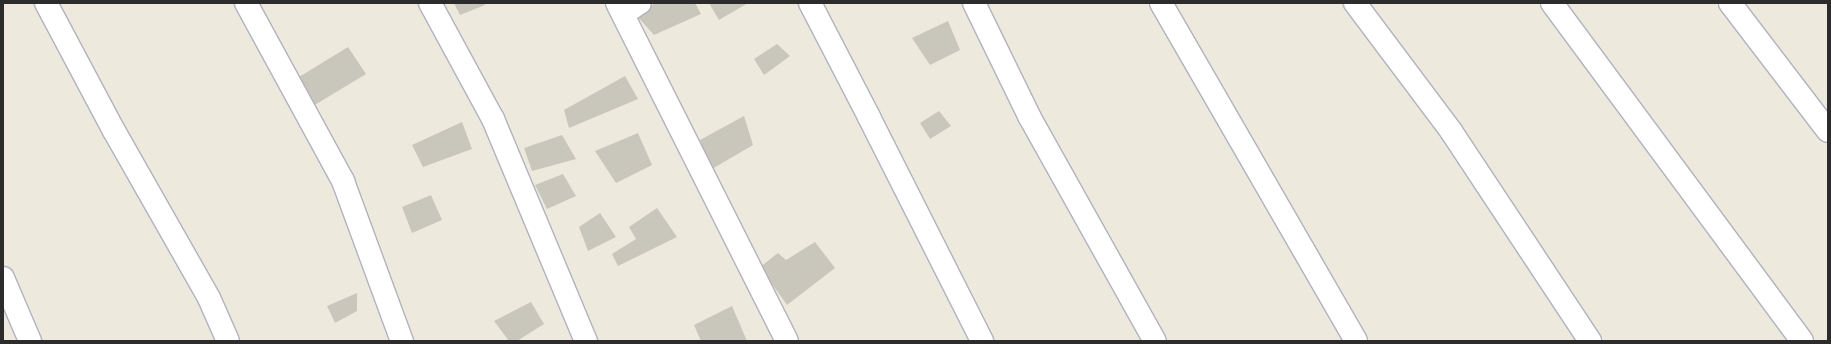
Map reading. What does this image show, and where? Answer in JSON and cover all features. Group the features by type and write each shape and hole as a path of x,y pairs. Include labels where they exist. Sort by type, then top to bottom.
{"street":[{"path":"46,3 110,122 209,298 228,341"},
{"path":"246,3 344,182 402,341"},
{"path":"430,3 493,119 586,341"},
{"path":"810,3 870,117 982,341"},
{"path":"974,3 1029,116 1155,341"},
{"path":"1160,3 1356,341"},
{"path":"1355,3 1451,131 1590,341"},
{"path":"1552,3 1802,341"},
{"path":"1730,3 1828,131"},
{"path":"627,7 787,341"},
{"path":"3,278 30,341"}],"building":[{"path":"454,3 484,3 485,5 460,15"},
{"path":"656,3 695,3 701,14 654,35 635,14"},
{"path":"709,3 748,3 719,20"},
{"path":"948,21 960,50 930,65 912,38"},
{"path":"777,44 790,56 764,75 754,59"},
{"path":"348,47 366,74 313,106 299,77"},
{"path":"625,76 638,99 569,128 564,110"},
{"path":"939,111 951,126 930,139 920,123"},
{"path":"744,116 753,145 712,169 700,140"},
{"path":"462,122 472,149 423,167 412,145"},
{"path":"638,133 652,165 616,183 595,151"},
{"path":"562,135 576,159 532,171 524,148"},
{"path":"563,174 576,196 547,209 535,185"},
{"path":"431,195 442,220 412,233 402,207"},
{"path":"657,208 677,237 618,266 612,254 636,239 629,227"},
{"path":"600,213 616,237 588,251 579,227"},
{"path":"815,242 835,268 787,305 760,267 778,253 786,260"},
{"path":"357,293 357,311 335,323 327,306"},
{"path":"531,302 544,324 517,341 509,341 494,321"},
{"path":"732,306 747,341 701,341 694,325"}]}
